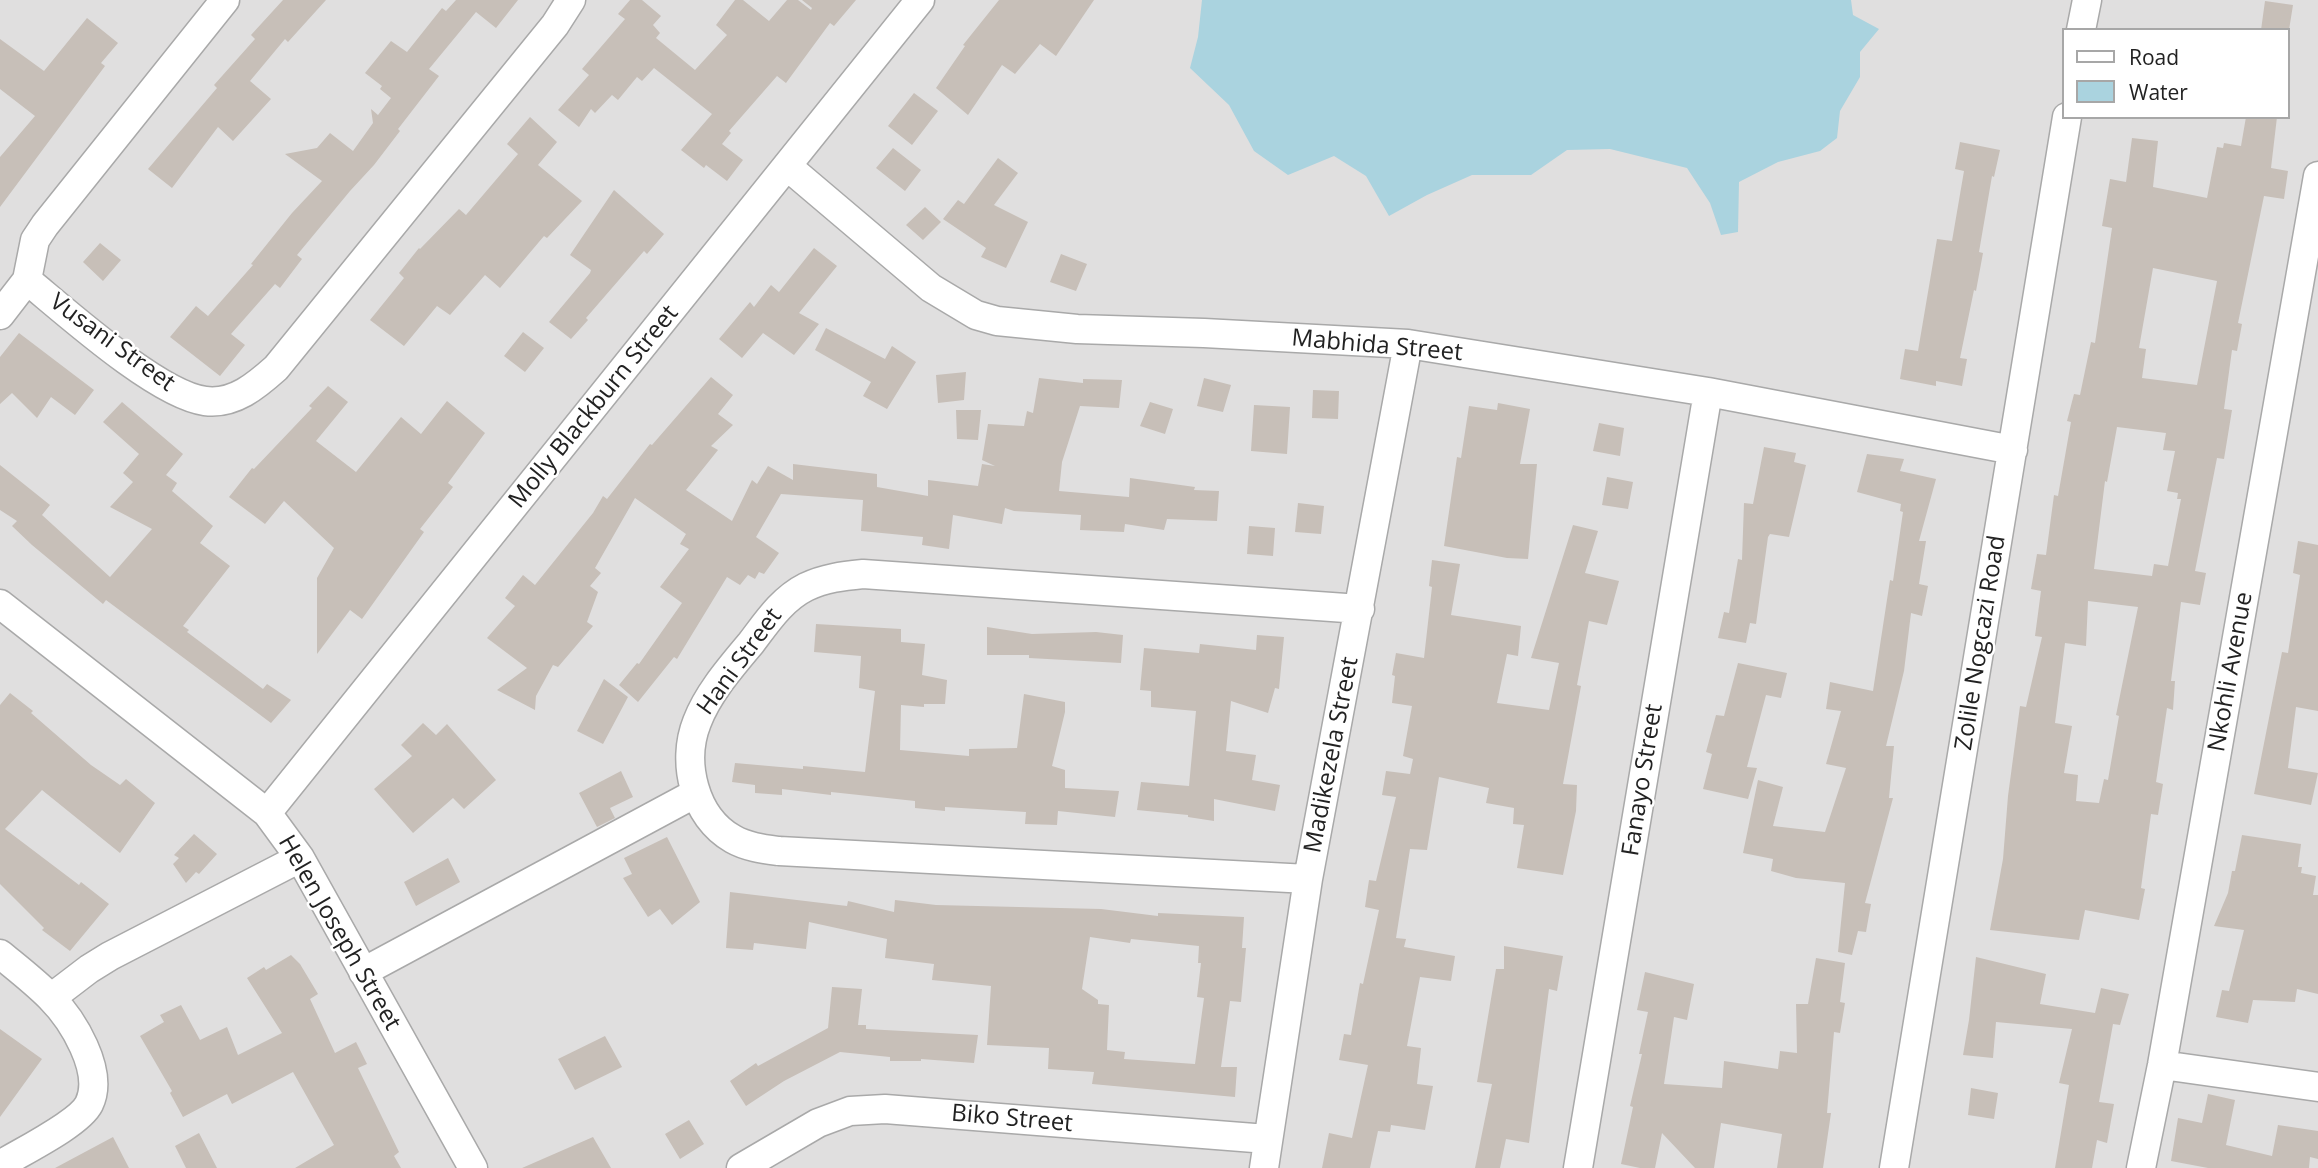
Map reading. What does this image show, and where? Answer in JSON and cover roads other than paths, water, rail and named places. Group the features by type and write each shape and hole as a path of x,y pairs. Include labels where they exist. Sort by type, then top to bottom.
{"street":[{"name":"Vusani Street","path":"225,0 44,225 35,240 27,281 140,368 179,393 206,402 232,398 254,387 276,368 555,25 571,0"},
{"name":"Molly Blackburn Street","path":"267,813 920,0"},
{"path":"2081,28 2087,0"},
{"name":"Zolile Nogcazi Road","path":"1894,1168 2067,119"},
{"name":"Mabhida Street","path":"786,166 931,289 976,315 997,321 1077,330 1204,333 1408,344 1708,392 2013,450"},
{"name":"Nkohli Avenue","path":"2141,1168 2162,1065 2318,176"},
{"path":"0,315 27,281"},
{"name":"Madikezela Street","path":"1264,1168 1308,879 1408,344"},
{"name":"Fanayo Street","path":"1578,1168 1708,392"},
{"name":"Hani Street","path":"1308,879 779,851 755,847 734,839 708,815 696,793 691,775 691,741 697,720 708,700 781,605 804,588 839,576 863,574 1360,609"},
{"name":"Helen Joseph Street","path":"0,604 267,813 300,858 473,1168"},
{"path":"363,972 696,793"},
{"path":"51,998 110,956 300,858"},
{"path":"0,954 51,998 67,1020 88,1054 92,1082 89,1104 67,1125 0,1165"},
{"path":"2162,1065 2318,1087"},
{"name":"Biko Street","path":"741,1168 769,1161 818,1123 850,1111 885,1109 1267,1139"}],"water":[{"path":"1202,0 1851,0 1853,15 1879,29 1860,52 1860,77 1840,111 1837,138 1820,151 1778,162 1739,182 1738,232 1721,235 1710,203 1687,168 1610,149 1567,150 1531,175 1472,175 1389,216 1366,176 1334,156 1288,175 1254,151 1229,105 1190,68 1198,37"}]}
